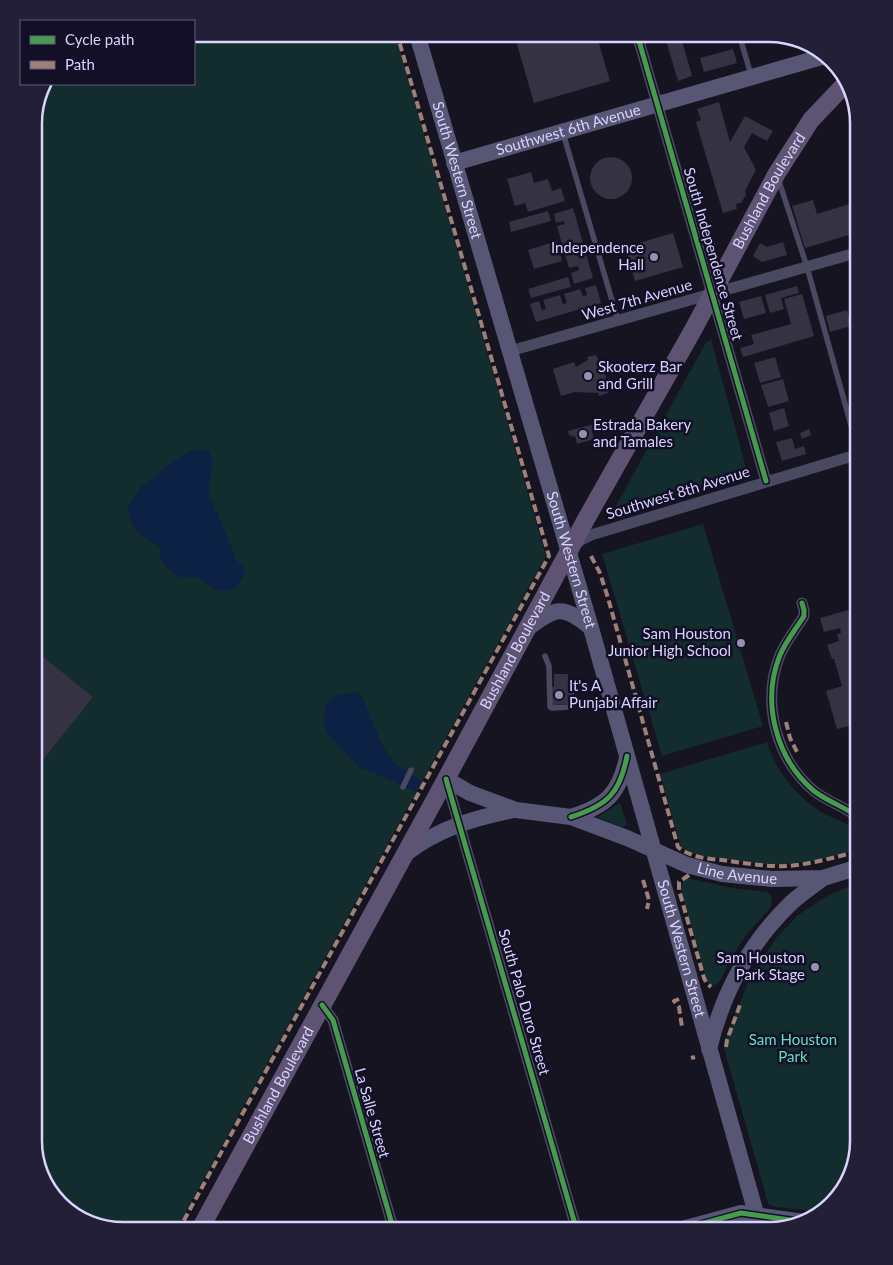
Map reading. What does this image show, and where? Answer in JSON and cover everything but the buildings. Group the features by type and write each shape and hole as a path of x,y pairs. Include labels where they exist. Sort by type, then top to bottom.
{"main road":[{"name":"South Western Street","path":"419,42 628,756 759,1222"},
{"name":"Southwest 6th Avenue","path":"454,163 818,58"},
{"name":"Bushland Boulevard","path":"204,1222 568,552 777,173 811,120 842,87"},
{"path":"527,628 542,617 560,610 576,615 591,628"},
{"path":"571,817 587,812 602,804 614,793 623,776 628,756"},
{"path":"446,779 470,793 516,810"},
{"path":"402,856 432,836 459,823 516,810"},
{"name":"Line Avenue","path":"516,810 571,817 616,833 693,867 722,874 772,879 823,878 850,870"},
{"name":"Line Avenue","path":"709,1049 729,987 748,957 766,931 791,903 823,878"},
{"path":"708,1222 741,1213 791,1220"}],"street":[{"name":"South Independence Street","path":"640,43 766,482"},
{"name":"West 7th Avenue","path":"510,351 850,255"},
{"name":"Southwest 8th Avenue","path":"568,552 581,540 591,535 850,457"},
{"path":"802,603 804,616 780,656 773,680 772,707 777,736 792,766 808,785 826,800 850,813"},
{"name":"South Palo Duro Street","path":"446,779 574,1222"},
{"name":"La Salle Street","path":"322,1005 333,1020 391,1222"}],"lane":[{"path":"741,43 751,78"},
{"path":"562,132 618,321"},
{"path":"777,173 807,268 850,422"},
{"path":"545,656 549,666 550,707 570,707 572,686 580,682"},
{"path":"403,787 411,770"}],"green space":[{"path":"195,42 397,42 546,556 180,1222 108,1221 78,1209 53,1182 45,1163 42,1142 43,118 45,102 52,85 195,85"},
{"path":"711,339 747,471 612,513 705,344"},
{"path":"703,524 763,726 662,756 602,554"},
{"path":"767,742 781,772 795,790 821,812 850,827 850,851 814,860 771,864 706,857 685,850 681,847 660,774"},
{"path":"619,803 627,825 622,827 598,817"},
{"path":"687,878 732,888 767,892 772,899 771,907 746,935 729,962 721,980 715,985 707,981 681,891 683,881"},
{"name":"Sam Houston Park","path":"850,886 850,1152 848,1163 840,1182 827,1199 812,1211 769,1205 724,1049 725,1040 751,975 777,937 798,915 827,896"}],"water":[{"path":"194,450 209,450 213,463 208,496 213,503 237,561 244,567 243,578 237,586 227,591 217,590 197,577 185,578 175,575 163,563 160,553 161,548 136,529 127,509 140,488 179,457"},
{"path":"355,692 362,696 391,759 422,782 415,792 360,768 327,733 323,721 325,708 331,699 339,695"}],"marked path":[{"path":"183,1222 549,556 399,42"},
{"path":"591,556 600,573 608,598 678,847 688,853 705,858 779,866 815,862 850,853"},
{"path":"786,722 790,738 798,754"},
{"path":"689,875 679,882 679,890 704,978 711,987"},
{"path":"643,880 649,900 647,909"},
{"path":"679,999 674,1001 679,1007 682,1027"},
{"path":"726,1047 740,1005"},
{"path":"691,1058 695,1057"}],"cycle path":[{"path":"640,43 766,481"},
{"path":"802,603 804,616 782,650 774,673 772,710 776,729 790,763 801,778 819,795 850,812"},
{"path":"571,817 594,808 610,796 620,779 627,756"},
{"path":"446,779 574,1222"},
{"path":"322,1005 333,1020 391,1222"},
{"path":"708,1222 741,1213 791,1220"}],"place":[{"name":"Independence Hall","path":"654,257"},
{"name":"Skooterz Bar and Grill","path":"588,376"},
{"name":"Estrada Bakery and Tamales","path":"583,434"},
{"name":"Sam Houston Junior High School","path":"741,643"},
{"name":"It's A Punjabi Affair","path":"559,695"},
{"name":"Sam Houston Park Stage","path":"815,967"}]}
